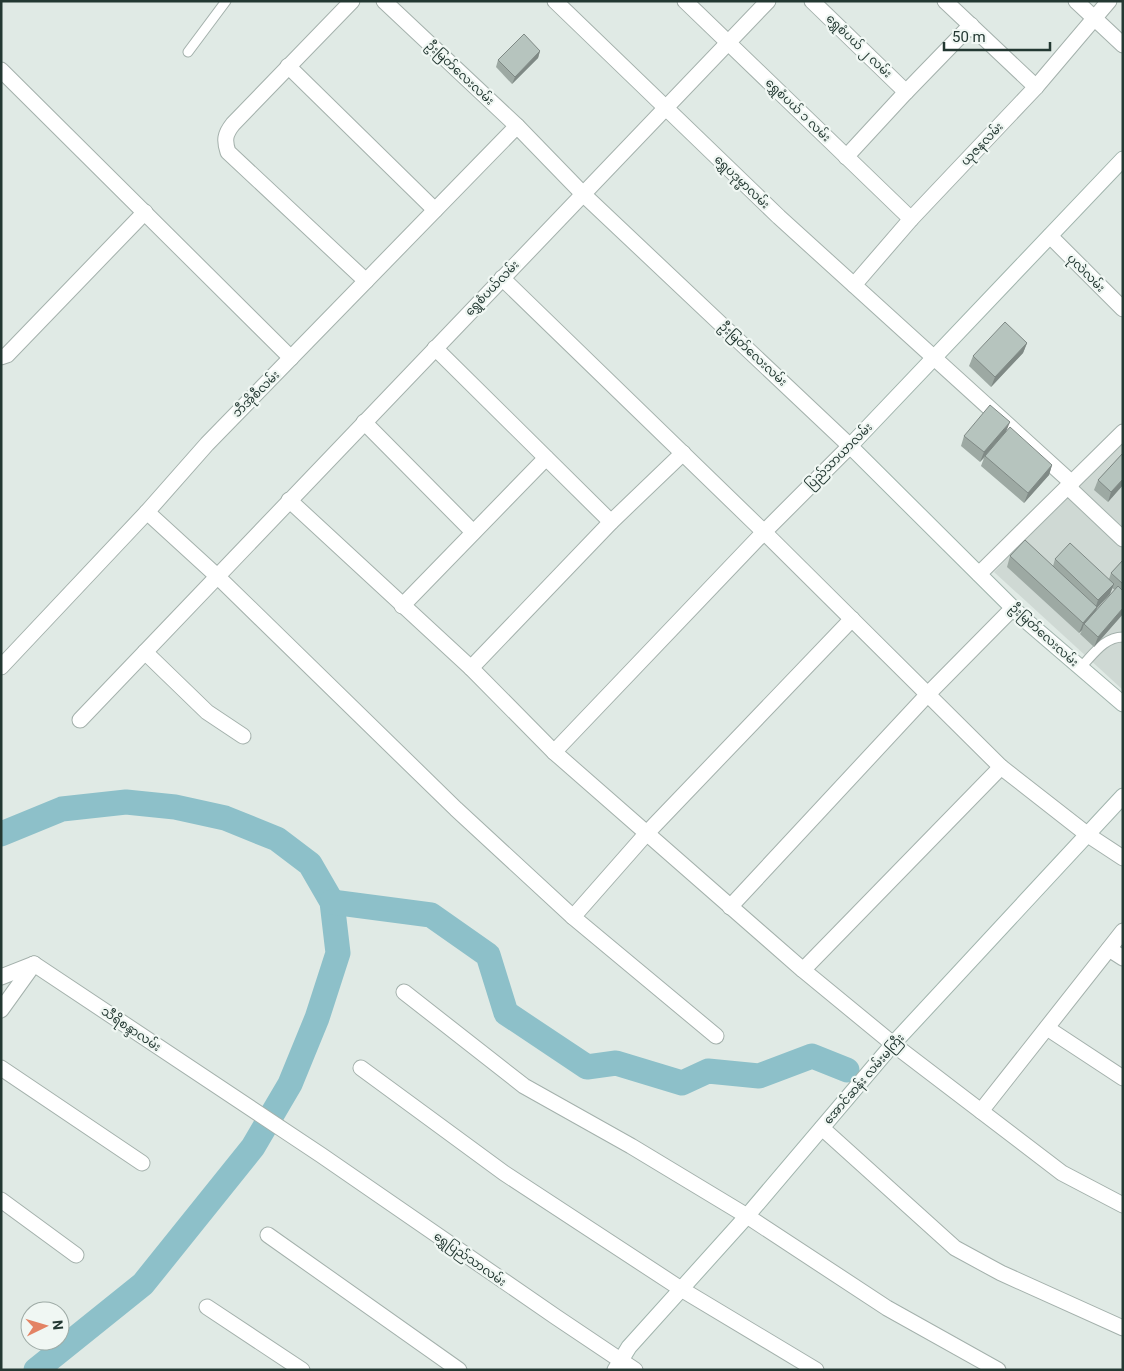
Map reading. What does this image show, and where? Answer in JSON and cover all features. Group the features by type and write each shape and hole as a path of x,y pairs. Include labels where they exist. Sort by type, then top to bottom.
{"street":[{"path":"352,1 233,124 226,132 226,145 228,152 366,281"},
{"name":"ဦးမြတ်လေးလမ်း","path":"384,1 517,126 583,194 850,446 1013,608 1123,704"},
{"name":"ရွှေပဒုမ္မာလမ်း","path":"555,1 779,217 1070,485 1123,539"},
{"name":"ရွှေစံပယ် ၁ လမ်း","path":"685,1 911,219"},
{"name":"ရွှေစံပယ်လမ်း","path":"80,720 768,1"},
{"name":"ရွှေစံပယ် ၂ လမ်း","path":"812,1 906,92"},
{"path":"945,1 1036,87"},
{"path":"1076,1 1123,46"},
{"name":"ယုဇနလမ်း","path":"854,285 911,219 1036,87 1109,1"},
{"path":"846,157 971,25"},
{"path":"288,66 435,210"},
{"path":"1,70 291,358"},
{"name":"ဘီအိုစီလမ်း","path":"1,667 147,512 207,444 517,126"},
{"name":"ပြည်သာယာလမ်း","path":"554,752 1050,236 1121,166"},
{"path":"1,357 7,355 145,212"},
{"name":"ပုလဲလမ်း","path":"1050,236 1123,310"},
{"path":"502,278 764,532 1001,767 1088,835 1123,858"},
{"path":"435,348 610,522"},
{"path":"364,422 473,532"},
{"path":"979,574 1123,432"},
{"path":"470,668 610,522 683,453"},
{"path":"402,606 546,458"},
{"path":"289,500 470,668 554,752 803,970 894,1044 1062,1173 1123,1205"},
{"path":"147,512 216,576 448,802 573,917 716,1036"},
{"path":"730,906 928,694 1013,608"},
{"path":"573,917 646,834 852,619"},
{"path":"146,652 207,712 244,736"},
{"path":"803,970 1001,767"},
{"name":"အောင်ဆန်း လမ်းမကြီး","path":"618,1365 630,1347 747,1216 894,1044 1123,796"},
{"path":"981,1111 1123,931"},
{"path":"1109,949 1123,958"},
{"path":"1,977 34,964"},
{"path":"1,1010 34,964"},
{"name":"သီရိစန္ဒာလမ်း","path":"34,964 321,1156"},
{"path":"404,992 524,1086 631,1146 747,1216 886,1308 998,1370"},
{"path":"1047,1028 1123,1078"},
{"path":"1,1068 142,1163"},
{"path":"361,1068 504,1173 681,1289 816,1370"},
{"path":"822,1128 955,1248 1001,1273 1123,1328"},
{"name":"ရွှေပြည်သာလမ်း","path":"321,1156 556,1317 618,1365 635,1370"},
{"path":"1,1200 76,1255"},
{"path":"268,1235 459,1370"},
{"path":"208,1307 302,1370"}],"lane":[{"path":"188,52 226,1"},
{"path":"1080,668 1106,641 1112,637 1123,637"}],"shaded area":[{"path":"1123,441 1123,534 1075,488"},
{"path":"1068,496 1123,547 1123,690 994,572"}],"building":[{"path":"524,34 540,51 515,77 498,60"},
{"path":"1005,322 1027,343 995,377 973,356"},
{"path":"990,405 1010,422 984,452 964,436"},
{"path":"1010,427 1052,465 1028,493 985,456"},
{"path":"1123,453 1123,479 1111,492 1098,480"},
{"path":"1025,540 1097,607 1083,623 1010,556"},
{"path":"1070,543 1114,584 1098,600 1055,559"},
{"path":"1123,560 1123,584 1111,573"},
{"path":"1118,586 1123,591 1123,608 1098,637 1084,624"}],"waterway":[{"path":"1,834 62,809 126,802 175,807 225,818 277,839 310,864 332,902 338,953 317,1018 290,1084 253,1147 143,1284 36,1370"},
{"path":"332,902 431,915 488,955 506,1013 587,1067 616,1063 682,1083 708,1071 759,1076 812,1056 847,1070"}]}
